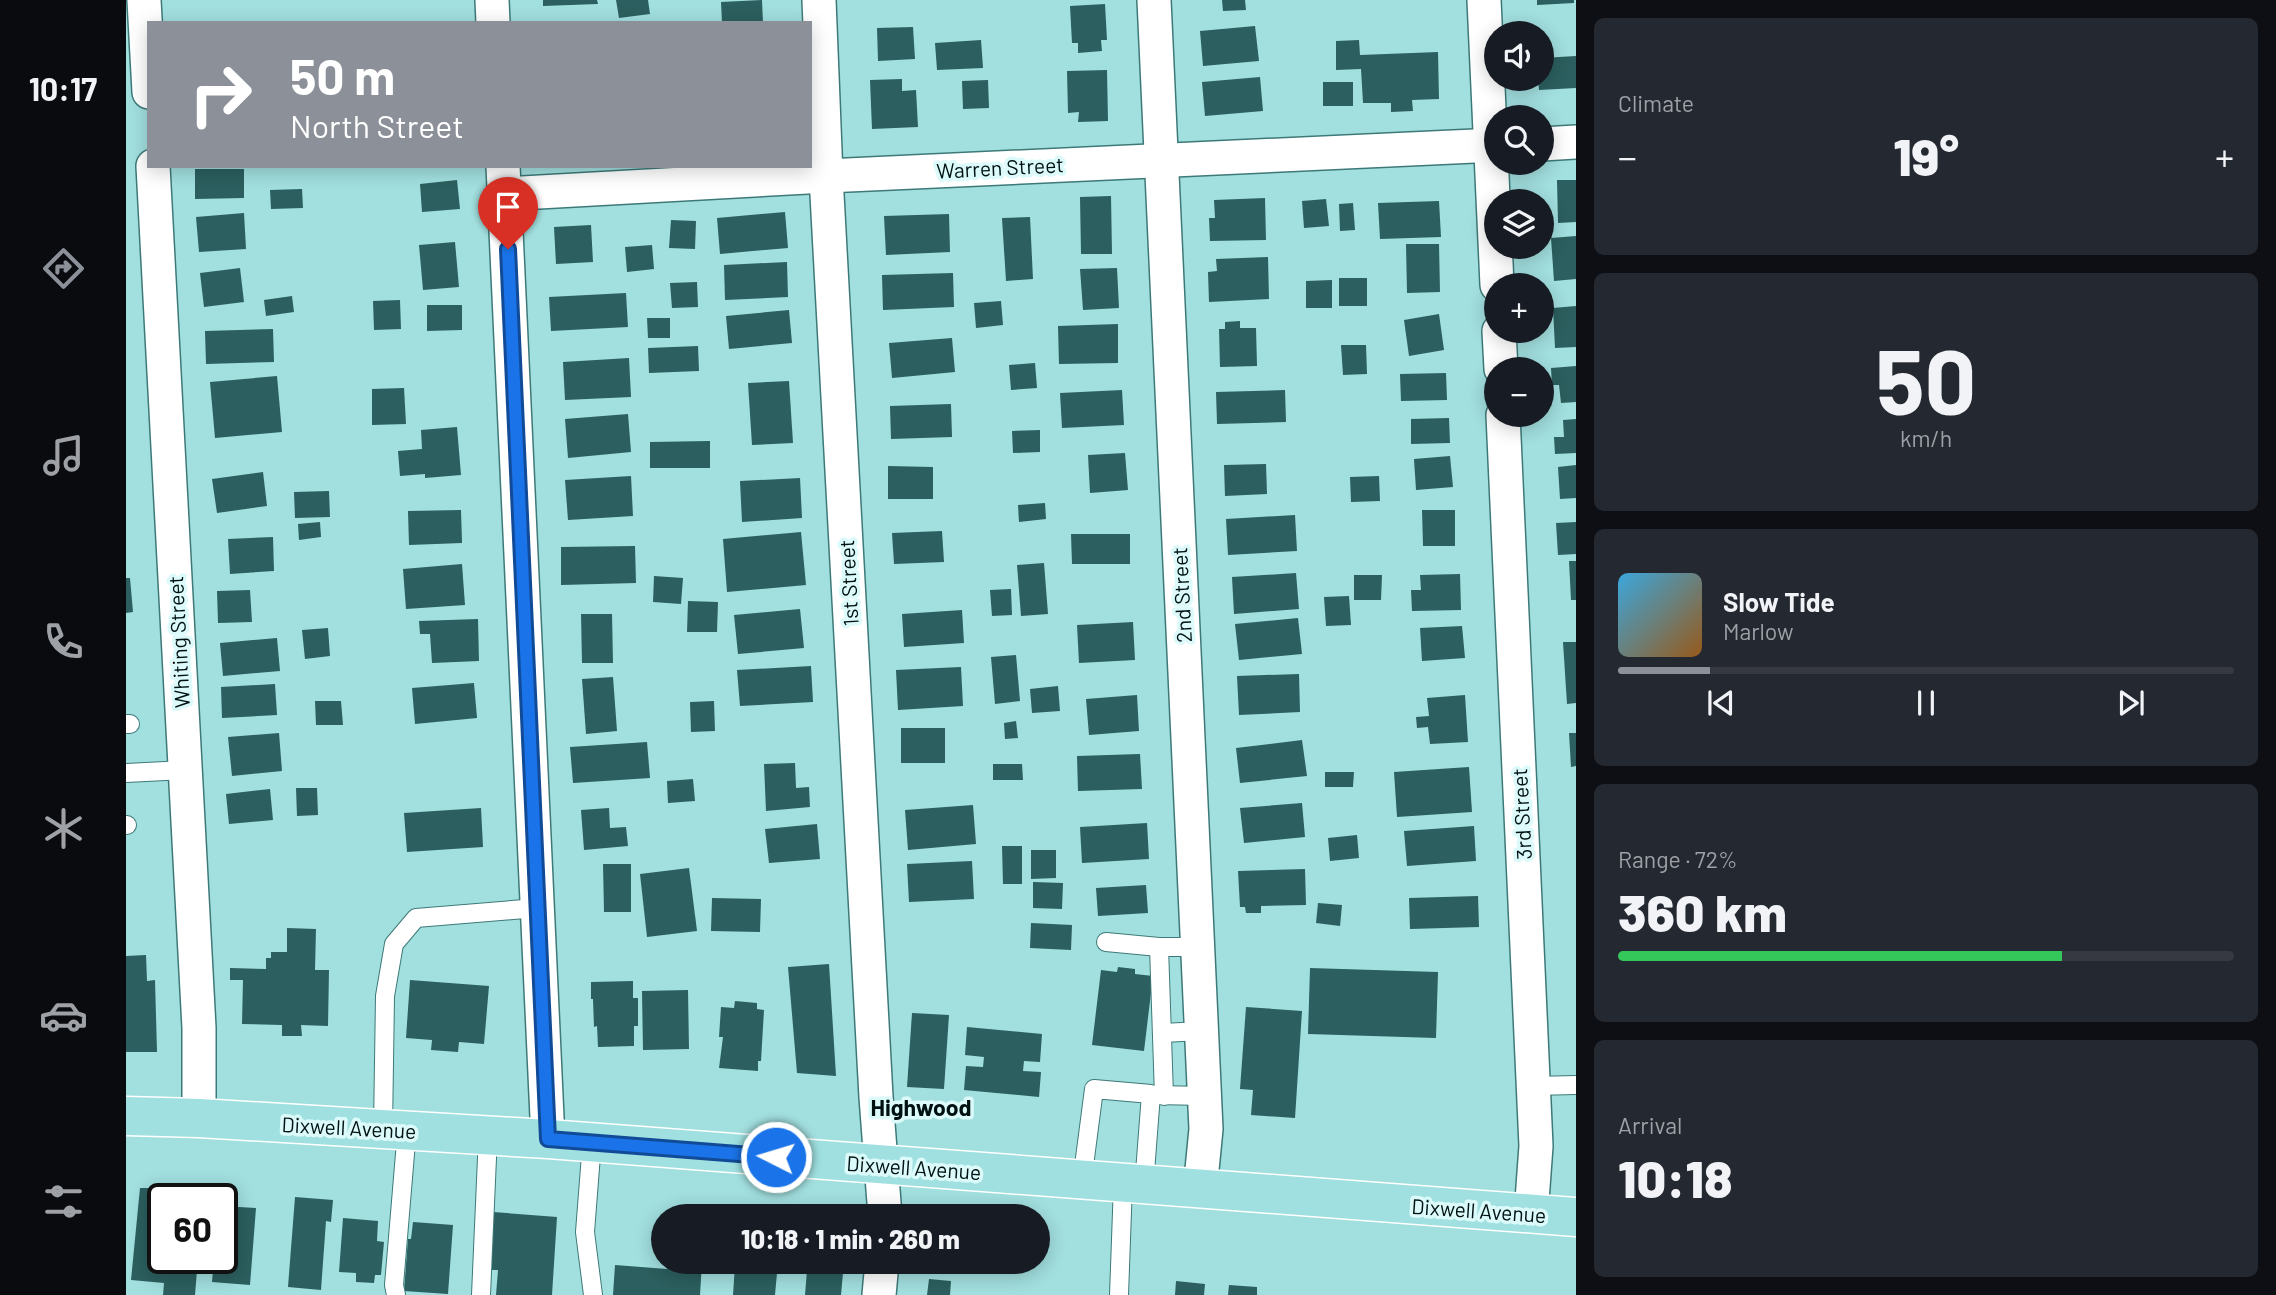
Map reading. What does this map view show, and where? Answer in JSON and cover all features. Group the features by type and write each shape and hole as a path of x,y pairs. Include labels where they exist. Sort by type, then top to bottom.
{"main road":[{"name":"Dixwell Avenue","path":"126,1116 592,1142 1576,1217"}],"street":[{"path":"144,0 147,55"},
{"path":"492,0 493,21"},
{"name":"1st Street","path":"819,0 884,1204"},
{"name":"2nd Street","path":"1154,0 1205,1096 1206,1129 1200,1190"},
{"path":"1484,0 1491,105"},
{"path":"1554,143 1576,142"},
{"name":"Warren Street","path":"504,180 827,176 1484,146"},
{"name":"Whiting Street","path":"153,168 199,1028 199,1118"},
{"path":"1495,175 1497,273"},
{"path":"504,180 548,1139"},
{"name":"3rd Street","path":"1504,427 1534,1086 1536,1146 1531,1214"},
{"path":"879,1295 881,1274"}],"lane":[{"path":"126,773 185,770"},
{"path":"396,1295 395,1129 385,996 394,944 415,918 537,908"},
{"path":"1106,942 1159,947 1198,947"},
{"path":"1119,1295 1133,1184 1158,1095 1162,1033 1159,947"},
{"path":"1162,1033 1202,1031"},
{"path":"1534,1086 1576,1085"},
{"path":"1082,1181 1094,1089 1205,1096"},
{"path":"481,1295 488,1135"},
{"path":"592,1142 585,1231 593,1295"}],"building":[{"path":"543,0 597,0 598,4 543,6"},
{"path":"616,0 648,0 650,14 619,18"},
{"path":"762,0 763,21 722,21 721,2"},
{"path":"1222,0 1245,0 1246,10 1223,11"},
{"path":"1537,0 1574,0 1574,3 1537,5"},
{"path":"1105,4 1107,40 1101,40 1102,51 1078,53 1078,43 1072,43 1070,6"},
{"path":"1255,26 1259,61 1203,66 1200,31"},
{"path":"913,27 915,59 878,61 877,28"},
{"path":"981,40 983,68 937,70 935,43"},
{"path":"1359,40 1360,55 1438,52 1439,99 1412,100 1413,111 1391,112 1391,103 1363,103 1361,69 1336,70 1336,41"},
{"path":"1576,56 1576,88 1554,89 1554,57"},
{"path":"1107,70 1108,121 1078,122 1079,112 1068,113 1067,71"},
{"path":"1260,77 1263,111 1205,116 1202,82"},
{"path":"902,79 902,91 916,90 918,127 872,129 870,80"},
{"path":"988,80 989,108 963,109 962,81"},
{"path":"1323,82 1353,82 1353,106 1323,106"},
{"path":"195,169 244,169 244,198 195,199"},
{"path":"457,180 460,209 422,212 420,184"},
{"path":"1557,180 1576,180 1576,222 1558,223"},
{"path":"302,189 303,208 271,209 270,190"},
{"path":"1111,196 1112,254 1081,254 1080,197"},
{"path":"1265,198 1266,240 1210,241 1209,218 1215,218 1214,200"},
{"path":"1326,199 1329,226 1304,228 1302,201"},
{"path":"1439,201 1441,237 1380,239 1378,203"},
{"path":"1353,203 1355,230 1340,231 1339,204"},
{"path":"785,212 788,248 720,254 717,218"},
{"path":"244,213 246,249 199,252 196,217"},
{"path":"949,214 950,252 886,255 884,216"},
{"path":"1030,217 1033,279 1006,281 1002,218"},
{"path":"671,220 696,221 695,249 669,248"},
{"path":"591,225 593,262 556,264 554,227"},
{"path":"1576,236 1576,279 1554,281 1554,238"},
{"path":"455,242 459,287 423,290 419,245"},
{"path":"1406,244 1439,244 1440,292 1407,293"},
{"path":"652,245 654,269 627,272 625,247"},
{"path":"1268,257 1269,299 1209,302 1208,272 1217,271 1216,259"},
{"path":"787,262 788,297 725,300 724,265"},
{"path":"240,268 244,302 204,307 200,273"},
{"path":"1117,268 1119,308 1083,310 1080,269"},
{"path":"953,273 954,307 883,310 882,275"},
{"path":"1339,278 1367,278 1367,306 1339,306"},
{"path":"1332,280 1332,308 1306,308 1306,281"},
{"path":"697,282 698,307 672,308 670,283"},
{"path":"626,293 628,327 551,331 549,297"},
{"path":"292,296 294,312 266,316 264,300"},
{"path":"400,300 401,329 374,330 373,301"},
{"path":"1001,301 1003,325 976,328 974,303"},
{"path":"427,305 462,305 462,330 427,331"},
{"path":"1576,306 1576,347 1555,348 1554,308"},
{"path":"789,310 792,343 729,349 726,316"},
{"path":"1439,314 1444,350 1409,356 1404,320"},
{"path":"647,318 670,318 670,338 648,338"},
{"path":"1240,321 1240,328 1256,328 1257,366 1220,367 1219,329 1225,329 1225,322"},
{"path":"1118,324 1118,363 1059,364 1058,326"},
{"path":"273,329 274,362 206,364 205,331"},
{"path":"952,338 955,372 892,378 889,343"},
{"path":"1341,345 1366,345 1367,374 1343,375"},
{"path":"698,346 699,371 649,373 648,348"},
{"path":"629,358 631,397 565,400 563,362"},
{"path":"1035,363 1037,388 1011,390 1009,365"},
{"path":"1576,366 1576,402 1561,403 1559,385 1554,385 1554,368"},
{"path":"1446,373 1447,400 1401,401 1400,374"},
{"path":"277,376 282,432 215,438 210,382"},
{"path":"789,381 793,443 752,445 748,383"},
{"path":"404,388 406,424 372,425 372,389"},
{"path":"1122,390 1124,425 1062,428 1060,393"},
{"path":"1285,390 1286,422 1217,424 1216,392"},
{"path":"951,404 952,437 891,439 890,406"},
{"path":"628,414 631,452 568,458 565,419"},
{"path":"1449,418 1450,443 1411,444 1411,419"},
{"path":"1576,419 1576,453 1555,454 1554,437 1564,437 1563,420"},
{"path":"457,427 461,475 425,478 425,474 400,476 398,451 422,449 421,430"},
{"path":"1040,430 1040,452 1013,453 1012,431"},
{"path":"710,441 710,468 650,468 650,442"},
{"path":"1125,453 1128,490 1090,493 1088,455"},
{"path":"1450,456 1453,487 1416,490 1414,459"},
{"path":"1266,464 1267,494 1225,496 1224,465"},
{"path":"1576,465 1576,498 1560,499 1558,467"},
{"path":"888,466 933,467 933,499 888,499"},
{"path":"263,472 267,506 217,513 212,479"},
{"path":"631,476 633,516 568,520 565,480"},
{"path":"1379,476 1380,501 1351,502 1350,477"},
{"path":"800,478 802,518 742,522 740,481"},
{"path":"329,491 330,517 295,518 294,492"},
{"path":"1045,503 1046,519 1019,522 1018,505"},
{"path":"461,510 462,543 409,545 408,511"},
{"path":"1422,510 1455,510 1455,546 1423,546"},
{"path":"1295,515 1297,551 1228,555 1226,519"},
{"path":"320,522 321,537 299,540 298,524"},
{"path":"1576,522 1576,554 1558,555 1556,523"},
{"path":"942,531 944,562 894,564 892,533"},
{"path":"801,532 806,585 727,592 723,539"},
{"path":"1071,534 1130,534 1130,564 1072,564"},
{"path":"273,537 274,571 230,574 228,539"},
{"path":"635,546 636,583 561,585 561,547"},
{"path":"1569,561 1576,561 1576,600 1571,600"},
{"path":"1044,563 1048,614 1021,616 1017,565"},
{"path":"462,564 465,605 406,609 403,569"},
{"path":"1296,573 1299,609 1234,614 1232,577"},
{"path":"1460,574 1461,610 1412,611 1411,590 1421,590 1420,575"},
{"path":"1354,575 1382,575 1381,600 1354,600"},
{"path":"654,576 683,578 681,604 653,602"},
{"path":"126,578 130,578 133,612 126,613"},
{"path":"1011,589 1012,615 992,616 990,590"},
{"path":"250,590 252,622 218,623 217,591"},
{"path":"1349,596 1351,625 1326,626 1324,597"},
{"path":"688,601 718,602 717,632 687,632"},
{"path":"800,609 804,648 738,654 734,615"},
{"path":"962,610 964,643 904,647 902,614"},
{"path":"581,614 612,614 613,663 582,663"},
{"path":"1298,618 1302,654 1239,660 1235,624"},
{"path":"478,619 479,661 432,663 430,634 420,634 419,621"},
{"path":"1133,622 1135,660 1079,663 1077,625"},
{"path":"1462,626 1465,658 1422,661 1420,628"},
{"path":"328,628 330,656 305,659 302,630"},
{"path":"277,638 280,671 223,676 220,643"},
{"path":"1563,642 1576,642 1576,703 1567,704"},
{"path":"1016,655 1020,701 995,704 991,657"},
{"path":"811,666 813,702 740,706 737,670"},
{"path":"961,667 963,706 898,710 896,670"},
{"path":"1299,674 1300,712 1239,715 1237,676"},
{"path":"613,677 617,731 586,734 582,679"},
{"path":"474,683 477,718 415,724 412,688"},
{"path":"275,684 277,715 222,718 221,687"},
{"path":"1058,686 1060,711 1032,713 1030,689"},
{"path":"1137,695 1139,731 1089,735 1086,699"},
{"path":"1465,695 1468,742 1430,744 1428,727 1417,728 1416,717 1429,716 1427,698"},
{"path":"315,701 341,701 343,725 316,725"},
{"path":"714,701 715,731 691,732 690,702"},
{"path":"1016,721 1018,738 1005,739 1004,723"},
{"path":"901,728 945,728 945,763 901,763"},
{"path":"279,733 282,771 232,776 228,737"},
{"path":"1569,733 1576,733 1576,766 1571,767"},
{"path":"1302,740 1307,776 1240,783 1236,748"},
{"path":"647,742 650,778 573,783 570,747"},
{"path":"1140,754 1142,789 1078,791 1077,756"},
{"path":"795,763 796,788 809,787 810,807 766,811 764,764"},
{"path":"993,764 1022,764 1023,780 993,780"},
{"path":"1469,767 1472,812 1397,817 1394,772"},
{"path":"1325,772 1354,772 1353,787 1325,787"},
{"path":"693,779 695,801 668,803 667,781"},
{"path":"296,788 317,788 318,815 297,816"},
{"path":"270,789 273,820 229,824 226,794"},
{"path":"1302,803 1305,837 1244,843 1240,808"},
{"path":"973,805 976,844 908,850 905,810"},
{"path":"481,808 483,847 407,852 404,813"},
{"path":"609,808 610,828 626,827 628,846 584,850 581,810"},
{"path":"1147,823 1149,859 1082,863 1080,827"},
{"path":"817,824 820,859 769,863 765,829"},
{"path":"1474,826 1476,861 1407,866 1404,831"},
{"path":"1357,835 1359,858 1330,861 1328,838"},
{"path":"1002,846 1022,846 1022,884 1003,884"},
{"path":"1031,850 1056,850 1056,878 1031,879"},
{"path":"972,861 974,899 909,902 907,864"},
{"path":"603,864 631,864 631,912 604,912"},
{"path":"689,868 697,931 647,937 640,874"},
{"path":"1305,869 1306,905 1261,906 1261,913 1246,913 1245,907 1240,907 1238,871"},
{"path":"1033,882 1063,883 1062,909 1033,908"},
{"path":"1146,885 1148,913 1098,916 1096,888"},
{"path":"1478,896 1479,927 1410,929 1409,898"},
{"path":"712,898 761,899 760,932 711,931"},
{"path":"1318,903 1342,905 1340,926 1316,923"},
{"path":"1031,923 1072,925 1071,950 1030,948"},
{"path":"287,928 316,929 315,970 329,970 328,1026 301,1025 302,1036 282,1036 282,1025 242,1024 243,980 230,980 230,968 266,969 266,958 271,958 271,952 287,952"},
{"path":"146,955 147,981 155,980 157,1052 126,1052 126,956"},
{"path":"829,964 836,1076 797,1073 788,967"},
{"path":"1118,967 1135,969 1135,974 1153,976 1144,1051 1092,1045 1101,970 1117,972"},
{"path":"1310,968 1438,972 1436,1038 1308,1034"},
{"path":"410,980 489,986 484,1044 459,1042 458,1052 431,1050 432,1040 406,1038"},
{"path":"633,981 633,998 638,998 638,1026 634,1026 634,1046 598,1047 591,982"},
{"path":"688,990 689,1049 643,1050 642,991"},
{"path":"735,1001 757,1003 757,1009 764,1010 758,1071 719,1068 723,1037 719,1037 721,1007 734,1008"},
{"path":"1246,1007 1302,1011 1295,1118 1251,1115 1253,1090 1240,1089"},
{"path":"912,1013 949,1015 944,1089 907,1087"},
{"path":"967,1027 1042,1034 1040,1062 1024,1061 1023,1071 1041,1072 1039,1097 964,1090 966,1066 983,1067 984,1057 965,1055"},
{"path":"140,1188 147,1188 147,1274 197,1274 195,1295 163,1295 164,1283 131,1280"},
{"path":"295,1197 333,1200 331,1222 326,1221 321,1290 288,1287"},
{"path":"238,1207 256,1208 250,1285 212,1282 213,1274 238,1274"},
{"path":"493,1212 557,1217 552,1295 496,1295 498,1270 489,1270"},
{"path":"343,1218 378,1221 377,1241 384,1242 381,1275 375,1275 374,1283 356,1282 356,1273 339,1272"},
{"path":"413,1222 453,1225 448,1294 404,1291 408,1239 411,1239"},
{"path":"615,1265 651,1268 651,1274 701,1274 700,1295 613,1295"},
{"path":"734,1274 777,1274 775,1295 733,1295"},
{"path":"807,1274 843,1274 841,1295 805,1295"},
{"path":"929,1279 951,1281 950,1295 927,1295"},
{"path":"1176,1281 1205,1284 1204,1295 1175,1295"},
{"path":"1229,1285 1257,1287 1257,1295 1228,1295"}],"district":[{"name":"Highwood","path":"921,1107"}],"route":[{"path":"508,249 548,1139 776,1157"}]}
